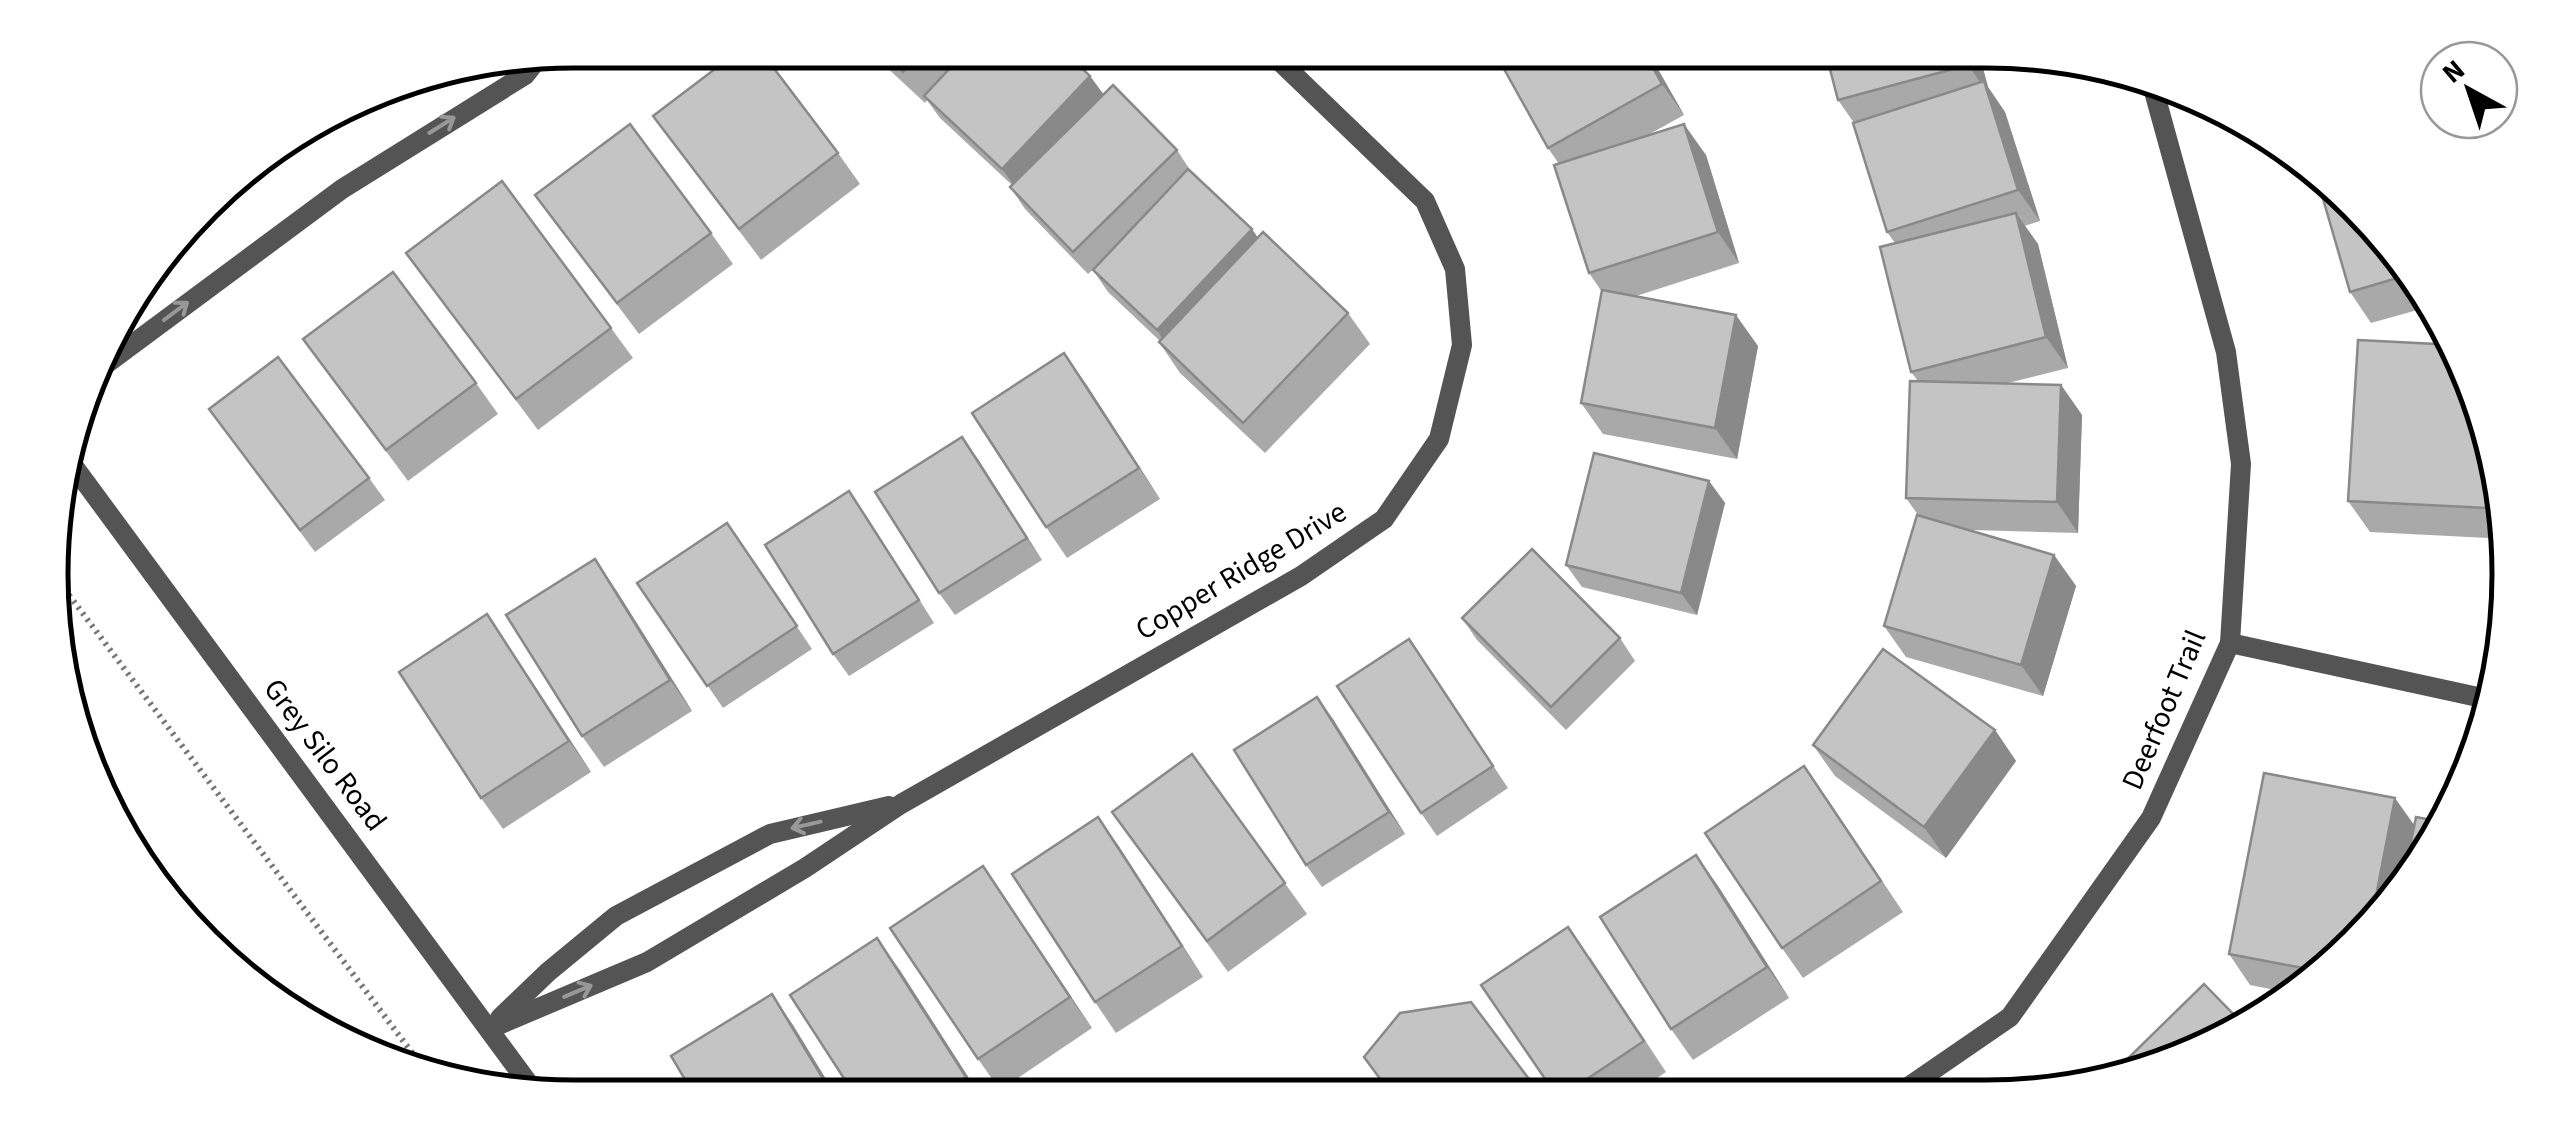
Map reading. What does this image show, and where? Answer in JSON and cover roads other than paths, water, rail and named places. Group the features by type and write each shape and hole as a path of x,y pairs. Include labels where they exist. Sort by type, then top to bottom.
{"street":[{"name":"Copper Ridge Drive","path":"489,1029 648,962 805,868 901,804 1315,566 1384,519 1439,439 1462,345 1455,268 1425,201 1287,68"},
{"path":"117,356 342,189 529,70"},
{"name":"Deerfoot Trail","path":"1918,1080 2010,1017 2151,818 2230,642 2241,464 2226,352 2155,97"},
{"name":"Grey Silo Road","path":"78,472 524,1077"},
{"path":"2230,642 2476,696"},
{"name":"Copper Ridge Drive","path":"489,1029 548,972 616,916 770,834 901,804"}]}
